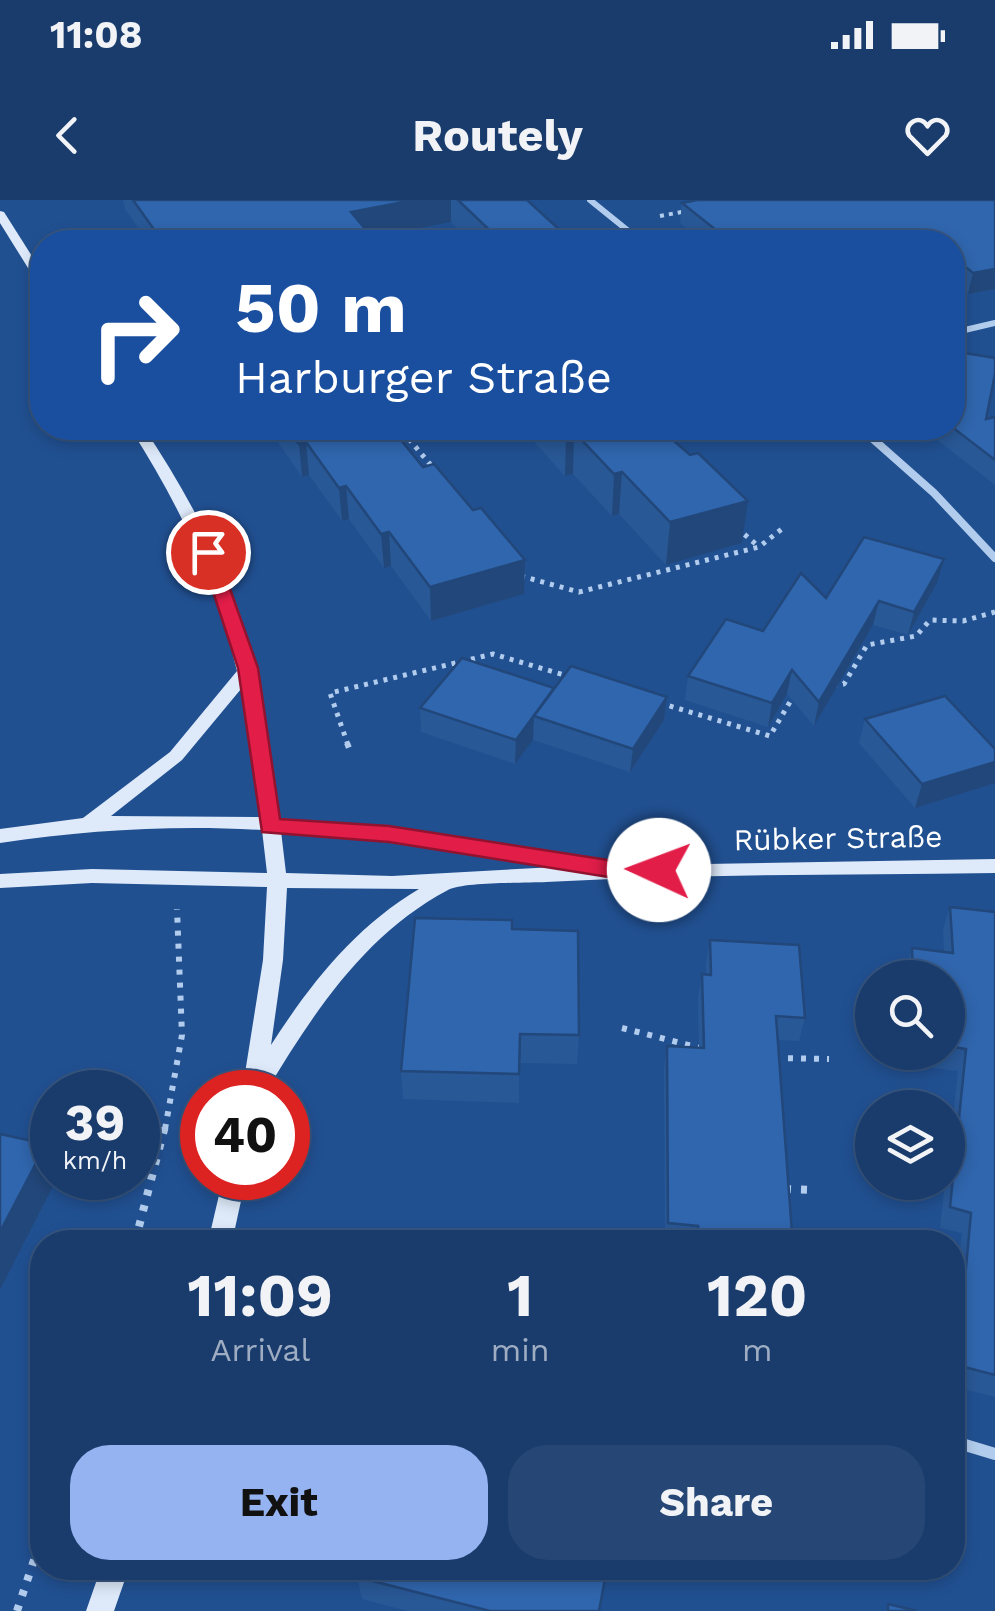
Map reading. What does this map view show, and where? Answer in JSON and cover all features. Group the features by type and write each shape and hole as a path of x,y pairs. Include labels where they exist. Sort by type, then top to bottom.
{"street":[{"path":"590,200 627,230"},
{"path":"0,214 30,262"},
{"path":"965,330 995,323"},
{"path":"146,440 163,464 208,552 248,668 277,880 256,1070"},
{"path":"874,440 934,493 995,558"},
{"path":"88,824 176,756 248,668"},
{"name":"Rübker Straße","path":"0,836 88,824 270,826 389,834 621,870"},
{"name":"Rübker Straße","path":"0,882 92,876 448,880 621,870 995,866"},
{"path":"267,1070 311,998 340,964 409,902 448,880"},
{"path":"223,1230 229,1200"},
{"path":"965,1446 995,1454"},
{"path":"100,1611 111,1580"}],"path":[{"path":"619,224 691,210"},
{"path":"410,440 436,472"},
{"path":"732,523 759,547"},
{"path":"520,576 579,592 759,547 782,528"},
{"path":"829,686 844,684 866,645 916,636 930,620 964,620 995,612"},
{"path":"351,753 330,693 492,654 585,681"},
{"path":"659,703 770,736 798,688"},
{"path":"138,1230 167,1120 182,1035 177,878"},
{"path":"622,1028 707,1050"},
{"path":"758,1058 829,1058"},
{"path":"777,1189 813,1190"},
{"path":"18,1611 30,1574"}],"building":[{"path":"133,200 414,200 351,212 366,230 154,230"},
{"path":"458,200 527,200 560,230 489,230"},
{"path":"995,200 995,269 973,273 965,268 965,230 716,230 682,203"},
{"path":"965,353 995,358 986,419 995,417 995,460 965,437"},
{"path":"296,440 401,440 423,467 434,464 473,510 481,508 525,560 430,587 389,532 381,534 346,486 339,488 306,442 299,444"},
{"path":"582,440 673,440 690,455 698,453 748,501 670,522 622,472 614,474"},
{"path":"864,537 944,559 914,612 879,601 819,702 792,670 772,703 688,676 726,619 763,631 801,573 826,598"},
{"path":"462,658 554,688 516,740 420,708"},
{"path":"571,666 667,697 633,749 534,716"},
{"path":"945,696 995,749 995,762 922,784 865,719"},
{"path":"950,907 995,912 995,1375 965,1367 965,1278 971,1213 950,1207 951,1200 965,1200 965,1090 962,1090 966,1049 965,960 912,960 912,948 953,953"},
{"path":"415,918 512,920 512,929 578,931 579,1035 520,1034 519,1074 401,1071"},
{"path":"710,940 799,945 805,1018 776,1016 792,1230 698,1230 698,1226 668,1223 667,1046 704,1048 702,974 711,975"},
{"path":"0,1134 30,1141 30,1175 0,1232"},
{"path":"369,1580 605,1580 599,1611 490,1611"},
{"path":"888,1604 917,1611 888,1611"}],"route":[{"path":"208,552 248,668 270,826 389,834 621,870 659,870"}]}
